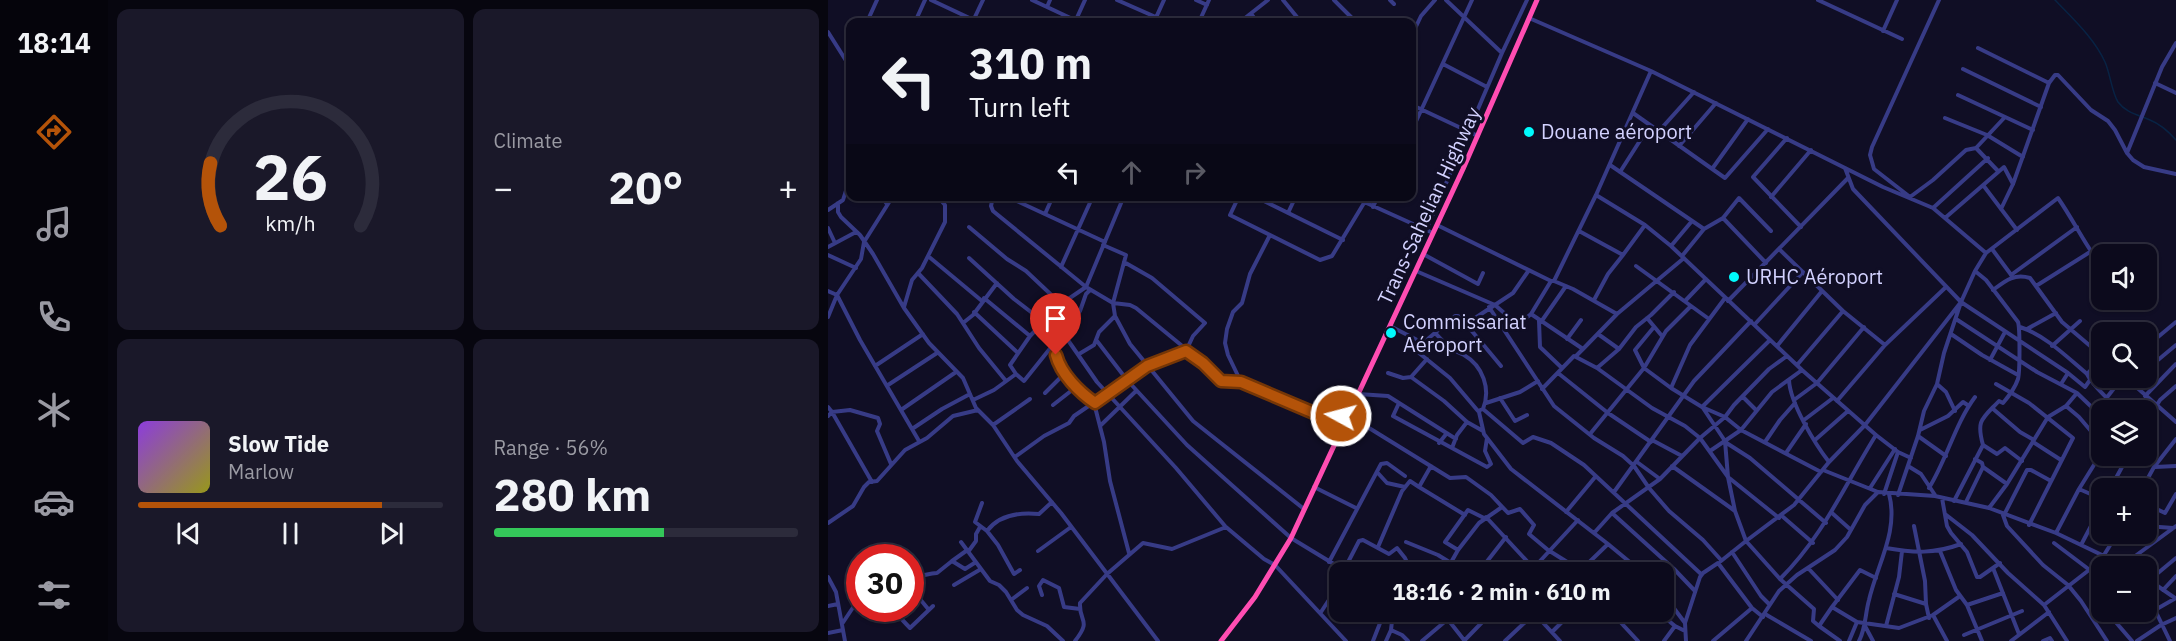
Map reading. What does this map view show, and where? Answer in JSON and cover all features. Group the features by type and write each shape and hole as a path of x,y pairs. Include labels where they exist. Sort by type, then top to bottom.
{"highway":[{"name":"Trans-Sahelian Highway","path":"1223,640 1256,597 1291,538 1478,136 1537,0"}],"street":[{"path":"869,18 877,0"},
{"path":"917,18 926,0"},
{"path":"931,0 967,18"},
{"path":"976,18 983,0"},
{"path":"1032,0 1069,18"},
{"path":"1047,7 1050,0"},
{"path":"1078,18 1085,0"},
{"path":"1117,0 1151,18"},
{"path":"1156,18 1164,0"},
{"path":"1196,0 1207,5"},
{"path":"1201,18 1209,0"},
{"path":"1246,18 1268,0"},
{"path":"1283,0 1298,18"},
{"path":"1334,0 1352,18"},
{"path":"1416,27 1421,16 1435,0"},
{"path":"1446,0 1502,54"},
{"path":"1416,122 1472,0"},
{"path":"1426,230 1486,87 1527,0"},
{"path":"1818,0 1902,39"},
{"path":"1883,31 1897,0"},
{"path":"1910,197 1874,169 1870,155 1939,0"},
{"path":"1529,18 1651,71 1883,187 1933,208 1986,253"},
{"path":"828,32 846,60"},
{"path":"1508,42 1516,48"},
{"path":"2127,153 2155,83 2176,43"},
{"path":"1978,48 2049,83"},
{"path":"2170,52 2176,55"},
{"path":"1443,64 1486,87"},
{"path":"1963,69 2041,107"},
{"path":"1416,271 1495,305 1518,325 1531,314 1553,281 1579,231 1651,71"},
{"path":"2001,209 2013,184 2049,83 2055,75 2058,75 2091,110 2108,122 2133,160 2144,167 2176,174"},
{"path":"2155,83 2176,93"},
{"path":"1659,131 1694,92"},
{"path":"1958,95 2032,130"},
{"path":"1680,146 1716,103"},
{"path":"1416,107 1478,136"},
{"path":"1633,113 1725,178 1768,129"},
{"path":"1910,197 1966,150 1976,148 2006,117"},
{"path":"1945,118 1987,135 2023,157"},
{"path":"1712,169 1748,119"},
{"path":"1620,172 1650,125"},
{"path":"1787,138 1754,177 1801,227"},
{"path":"1976,148 1998,171"},
{"path":"1771,197 1811,150"},
{"path":"1933,208 1988,158"},
{"path":"1610,165 1704,229"},
{"path":"1945,218 2004,167 2013,184"},
{"path":"1845,168 1853,189 1961,302 2068,373 2085,387 2090,380"},
{"path":"1671,388 1690,345 1709,319 1848,178"},
{"path":"1983,185 2017,230"},
{"path":"828,210 838,203 846,192"},
{"path":"1596,195 1645,225 1671,246 1802,370 1876,435 1897,451 1911,458"},
{"path":"1542,389 1617,314 1683,257 1704,229 1723,218 1739,198 1771,231"},
{"path":"1898,495 1924,411 1937,384 1944,352 1961,302 1975,271 1986,253 2058,198 2078,228 2090,252 2036,286"},
{"path":"828,317 837,295 861,259 864,242 889,201"},
{"path":"904,308 912,280 928,256 945,222 945,205 941,201"},
{"path":"992,201 993,211 1060,267 1088,289 1113,303 1136,308 1203,363 1221,381 1241,382 1314,413 1329,416 1348,415 1450,478 1466,477 1485,490 1508,513 1520,509 1534,525 1529,534 1567,562"},
{"path":"1017,201 1125,253 1126,257 1113,303 1115,316 1130,344 1193,421 1304,509"},
{"path":"1045,214 1051,201"},
{"path":"1060,267 1091,201"},
{"path":"1088,289 1061,304 1030,336 1018,353 1010,365 1024,381 1080,311 1122,201"},
{"path":"1237,201 1230,215 1320,260 1332,256 1364,203"},
{"path":"1264,201 1343,240"},
{"path":"1288,213 1294,201"},
{"path":"1360,201 1433,233"},
{"path":"1373,207 1376,201"},
{"path":"838,203 838,212 841,217 879,262 882,273 904,308 937,353 966,381 978,410 993,425 1015,457 1158,641"},
{"path":"1723,218 1766,262"},
{"path":"1671,246 1692,221"},
{"path":"1437,225 1566,286 1617,314"},
{"path":"1594,300 1608,274 1645,225"},
{"path":"969,227 1007,259 1026,271 1061,304"},
{"path":"828,228 835,243"},
{"path":"1993,290 2078,228"},
{"path":"1579,231 1623,255"},
{"path":"828,247 856,232"},
{"path":"1241,382 1225,344 1227,329 1233,312 1242,303 1250,274 1270,235"},
{"path":"1779,249 1843,311 1885,345"},
{"path":"1992,249 2012,276 2030,278 2070,329 2091,347"},
{"path":"828,255 856,268"},
{"path":"1423,255 1478,284 1483,273"},
{"path":"928,256 1030,336"},
{"path":"969,258 1044,322"},
{"path":"1015,457 1044,436 1069,423 1074,416 1147,366 1186,351 1193,336 1204,323 1152,278 1124,262"},
{"path":"1636,266 1709,319"},
{"path":"1466,324 1512,293 1529,270"},
{"path":"1975,271 1993,290 2020,327 2027,329 2052,346 2087,374 2090,380 2111,400"},
{"path":"1755,324 1803,272"},
{"path":"918,273 952,308 978,348 1006,381"},
{"path":"1685,301 1706,279"},
{"path":"963,323 997,283"},
{"path":"1562,368 1540,347 1540,321 1566,286"},
{"path":"1786,453 1805,422 1835,399 1885,345 1946,287"},
{"path":"828,291 837,295 919,441"},
{"path":"1777,346 1822,291"},
{"path":"1597,368 1619,349 1636,327 1674,292"},
{"path":"1686,641 1685,623 1701,574 1780,517 1798,500 1829,462 1866,425 1961,302"},
{"path":"1590,434 1644,368 1662,336 1692,306"},
{"path":"1489,307 1554,406 1590,434 1660,478"},
{"path":"1797,365 1843,311"},
{"path":"974,312 1018,353"},
{"path":"2027,329 2056,313"},
{"path":"1531,314 1582,349"},
{"path":"1079,354 1097,341 1099,332 1115,316"},
{"path":"1501,366 1458,316 1455,316 1423,343 1419,352 1450,378 1479,412 1487,438 1518,476 1630,562"},
{"path":"1647,318 1662,336"},
{"path":"1956,319 2077,393 2091,406"},
{"path":"1567,339 1581,320"},
{"path":"1614,492 1694,381 1751,321"},
{"path":"2052,346 2080,321"},
{"path":"2157,338 2176,322"},
{"path":"1390,326 1423,343"},
{"path":"1654,327 1635,350 1644,368 1702,407 1725,417 1742,430 1822,471 1887,494 1935,496 1989,508 2029,525 2056,533 2104,555 2111,544"},
{"path":"1765,442 1795,401 1817,383 1863,327"},
{"path":"1954,501 1983,445 1979,426 1992,408 1999,401 2003,403 2011,393 2018,375 2020,327"},
{"path":"1990,360 2005,332"},
{"path":"1064,333 1107,394 1176,468 1226,527 1264,559 1275,565 1346,641"},
{"path":"1435,333 1454,351 1474,363 1486,387 1485,406 1523,443 1533,436 1551,443 1596,476 1701,574"},
{"path":"875,366 923,334"},
{"path":"1598,334 1619,349"},
{"path":"1951,334 1990,360 2018,375"},
{"path":"1702,407 1770,340"},
{"path":"1097,341 1136,391 1179,437 1291,538 1329,562 1356,508 1384,462 1405,476"},
{"path":"1055,344 1058,363 1076,386 1095,403 1110,481 1129,554"},
{"path":"2157,361 2176,345"},
{"path":"888,385 937,353"},
{"path":"1576,356 1700,438 1728,477 1813,543"},
{"path":"1594,533 1612,513 1660,478 1725,417 1769,369 1787,356"},
{"path":"1388,373 1403,378 1411,377 1427,359"},
{"path":"2145,396 2176,364"},
{"path":"2087,374 2091,369"},
{"path":"1710,451 1742,430 1772,392 1802,370"},
{"path":"901,410 956,372"},
{"path":"1045,393 1065,373"},
{"path":"1558,373 1608,413 1651,441 1682,456"},
{"path":"2061,384 2068,373"},
{"path":"973,400 994,390 1016,374"},
{"path":"1411,377 1444,401 1467,422 1483,431"},
{"path":"1789,380 1790,390 1805,422 1829,462"},
{"path":"1479,412 1500,398 1520,392 1538,381"},
{"path":"1937,384 1946,392 1955,411"},
{"path":"1996,384 2029,402 2072,436 2072,441 2029,525"},
{"path":"1053,405 1076,386"},
{"path":"2175,419 2157,406 2160,400 2176,386"},
{"path":"2108,396 2115,388"},
{"path":"2136,388 2150,400"},
{"path":"1100,425 1136,391"},
{"path":"1989,508 2022,461 2048,417 2066,406 2077,393"},
{"path":"912,429 942,408 970,394"},
{"path":"1358,394 1383,395 1456,438"},
{"path":"1743,397 1756,410"},
{"path":"1929,488 1969,406 1976,397"},
{"path":"1500,398 1515,421 1527,415"},
{"path":"993,425 1030,399"},
{"path":"1920,430 1955,411 1963,402 1969,406"},
{"path":"1399,403 1394,416 1439,443 1488,467 1491,464 1485,448 1487,438"},
{"path":"2066,406 2091,431"},
{"path":"828,407 830,414 872,482"},
{"path":"1702,407 1725,441 1750,458 1826,523"},
{"path":"1992,408 2020,432 2061,460"},
{"path":"830,414 850,410 878,418 880,424 877,431 891,465"},
{"path":"828,523 853,506 864,487 876,481 905,450 953,417 978,410"},
{"path":"1815,440 1849,411"},
{"path":"1452,448 1467,422"},
{"path":"1439,443 1447,433"},
{"path":"1780,579 1813,543 1876,435"},
{"path":"1918,436 1946,456"},
{"path":"2148,478 2176,439"},
{"path":"1725,441 1728,477 1735,511 1746,541 1780,579 1814,609 1813,621 1840,641"},
{"path":"1983,445 1997,454 2004,448 2022,461"},
{"path":"1870,488 1897,451"},
{"path":"1859,641 1865,624 1869,599 1886,548 1893,508 1887,494 1897,451"},
{"path":"1975,459 2007,484"},
{"path":"1635,464 1649,488 1669,511 1702,540 1752,608 1810,641"},
{"path":"1419,487 1431,466"},
{"path":"1672,466 1735,511"},
{"path":"1908,466 1921,474 1935,496"},
{"path":"2056,533 2093,466"},
{"path":"2154,467 2176,466"},
{"path":"1966,502 1983,467"},
{"path":"2051,481 2027,470 2003,514 2007,526 2043,565 2068,585 2107,641"},
{"path":"1377,472 1387,483 1405,488"},
{"path":"1566,512 1596,476"},
{"path":"1378,547 1405,488 1411,481 1465,514"},
{"path":"1314,487 1356,508"},
{"path":"2079,489 2091,494"},
{"path":"1749,640 1769,604 1786,584 1834,550 1851,530 1865,505 1878,492"},
{"path":"2157,509 2165,513 2176,494"},
{"path":"1942,498 1951,533 1967,552 1977,577 1980,578 2000,563"},
{"path":"987,531 997,520 1023,512 1039,514 1052,502"},
{"path":"982,503 975,522 987,531 998,545 1014,574 1020,570"},
{"path":"1452,562 1458,550 1485,518 1502,507"},
{"path":"1458,550 1445,542 1469,509 1485,518 1528,562"},
{"path":"1612,513 1666,562"},
{"path":"1832,513 1851,530"},
{"path":"1945,514 1972,536 2044,605 2067,641"},
{"path":"1537,562 1578,520"},
{"path":"1914,526 1925,581 1926,604 1931,617 1947,641"},
{"path":"2081,545 2091,526"},
{"path":"2157,526 2174,527"},
{"path":"924,576 937,573 967,551 976,542 976,534 980,527"},
{"path":"1038,551 1071,527"},
{"path":"1074,641 1083,629 1084,618 1080,603 1107,574 1143,543 1172,549 1226,527"},
{"path":"2138,556 2174,527"},
{"path":"1487,562 1506,537"},
{"path":"1350,562 1359,542 1363,540 1389,554 1397,548 1408,562"},
{"path":"961,542 990,581 1001,586 1017,610 1047,626 1063,641"},
{"path":"1406,542 1449,562"},
{"path":"2044,605 2090,570 2054,543"},
{"path":"1589,562 1608,544"},
{"path":"1886,548 1914,551 1920,554 1940,551 1961,544"},
{"path":"1886,626 1899,577 1902,551"},
{"path":"1940,551 1982,641"},
{"path":"1732,552 1761,596 1769,604"},
{"path":"2157,574 2176,558"},
{"path":"952,561 965,569 976,562"},
{"path":"1808,568 1838,600"},
{"path":"1993,568 2019,634"},
{"path":"954,585 981,569"},
{"path":"1674,569 1695,591"},
{"path":"1819,626 1860,570 1876,578"},
{"path":"2163,590 2176,576"},
{"path":"828,577 834,586 844,641"},
{"path":"1042,595 1039,585 1044,581 1059,588 1064,607 1080,609"},
{"path":"2157,586 2176,598 2155,610 2170,641"},
{"path":"1011,600 1027,588"},
{"path":"1967,605 2003,593"},
{"path":"1894,594 1926,604"},
{"path":"1832,607 1857,622 1899,628 1931,617 1960,596"},
{"path":"1321,612 1329,600"},
{"path":"924,601 931,608 924,615"},
{"path":"828,606 838,604"},
{"path":"1713,641 1752,608"},
{"path":"1674,609 1685,623"},
{"path":"1964,635 2022,611"},
{"path":"2010,641 2049,612"},
{"path":"842,624 846,618"},
{"path":"2137,641 2176,618"},
{"path":"904,622 910,628 916,622"},
{"path":"1373,641 1380,622"},
{"path":"1386,641 1392,622"},
{"path":"1422,641 1444,622"},
{"path":"1450,622 1464,641 1482,622"},
{"path":"1505,641 1526,622"},
{"path":"1543,622 1560,641"},
{"path":"1551,632 1562,622"},
{"path":"1620,622 1638,641"},
{"path":"1670,622 1685,631"},
{"path":"1849,641 1857,622"},
{"path":"2116,622 2132,641"},
{"path":"1865,624 1873,641"},
{"path":"1664,641 1675,626"},
{"path":"828,633 843,630"},
{"path":"1391,630 1408,641"},
{"path":"2043,641 2050,638 2052,641"}],"waterway":[{"path":"2055,0 2083,29 2100,53 2121,106 2157,124 2176,140"}],"place":[{"name":"Douane aéroport","path":"1529,132"},
{"name":"URHC Aéroport","path":"1734,277"},
{"name":"Commissariat Aéroport","path":"1391,333"}],"route":[{"path":"1056,355 1065,373 1095,403 1147,366 1186,351 1203,363 1215,378 1221,381 1248,384 1314,413 1341,416"}]}
